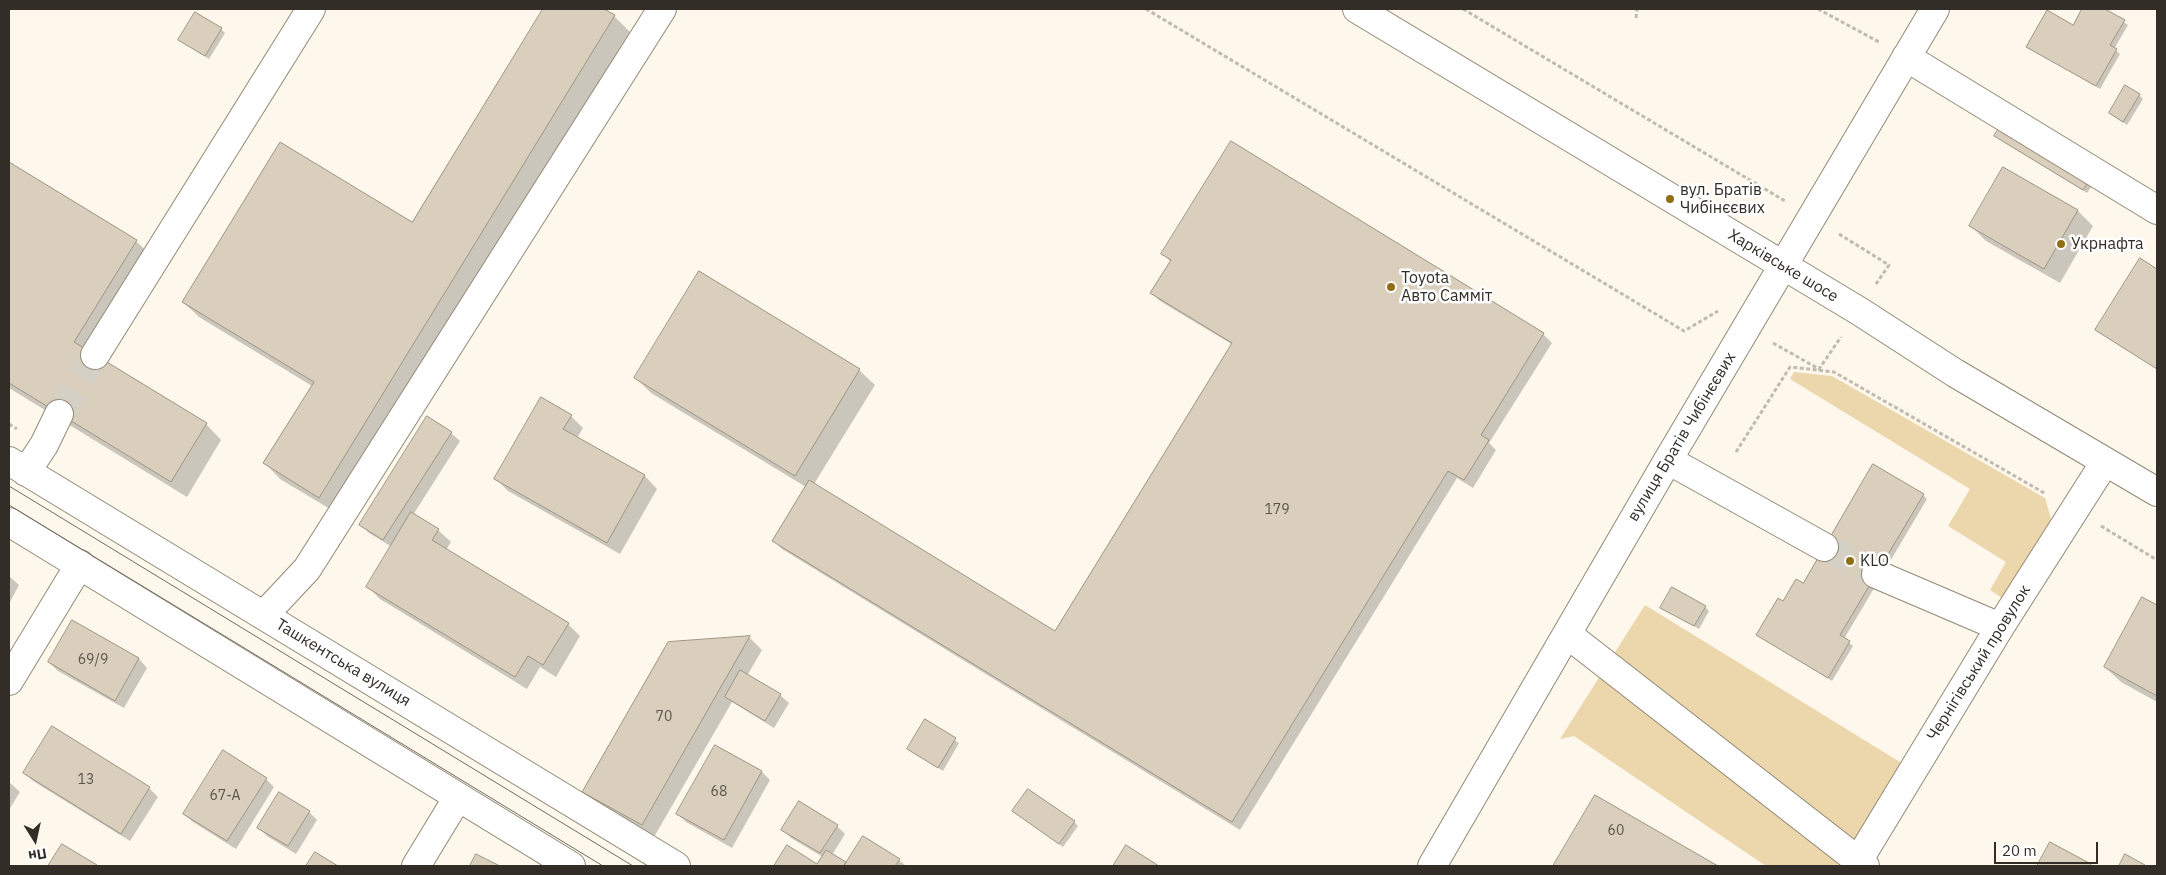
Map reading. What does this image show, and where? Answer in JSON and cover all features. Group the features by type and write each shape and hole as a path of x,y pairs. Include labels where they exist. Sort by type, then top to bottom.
{"street":[{"path":"95,355 311,9"},
{"path":"264,615 307,569 662,9"},
{"name":"Харківське шосе","path":"1356,9 2157,492"},
{"name":"вулиця Братів Чибінєєвих","path":"1432,866 1668,460 1935,9"},
{"path":"1906,57 2157,210"},
{"path":"17,467 44,445 59,414"},
{"path":"1668,460 1824,547"},
{"name":"Чернігівський провулок","path":"1859,865 2000,627 2076,511 2105,462"},
{"name":"Ташкентська вулиця","path":"17,467 676,866"},
{"path":"9,522 570,866"},
{"path":"9,681 80,564"},
{"path":"1876,574 2000,627"},
{"path":"1567,634 1859,865"},
{"path":"416,866 458,797"}],"path":[{"path":"1146,9 1684,331 1718,311"},
{"path":"1463,9 1783,200"},
{"path":"1636,18 1637,9"},
{"path":"1818,9 1906,57"},
{"path":"1736,452 1790,368 1819,369 1834,372 2076,511 2157,560"}],"shaded area":[{"path":"1794,372 1832,376 2045,498 2051,519 2002,598 1990,590 2006,562 1948,526 1970,489 1790,379"},
{"path":"1645,605 1908,767 1844,866 1766,866 1574,736 1560,739"}],"building":[{"path":"543,9 604,9 615,15 319,498 263,463 314,382 182,302 280,142 412,222"},
{"path":"2082,9 2105,9 2125,20 2110,45 2117,49 2096,86 2026,47 2047,10 2073,25"},
{"path":"195,12 222,28 205,56 178,40"},
{"path":"2125,85 2140,94 2123,122 2109,113"},
{"path":"2007,116 2096,171 2083,190 1994,136"},
{"path":"1231,141 1544,333 1481,435 1489,440 1464,480 1448,471 1232,822 772,541 809,480 1055,631 1232,343 1150,293 1171,260 1161,254"},
{"path":"9,162 137,240 74,342 207,423 171,482 9,383"},
{"path":"2003,167 2078,210 2044,269 1969,226"},
{"path":"2140,258 2157,269 2157,369 2095,330"},
{"path":"699,271 860,369 795,476 634,378"},
{"path":"541,397 572,415 563,429 645,475 607,543 494,479"},
{"path":"427,416 452,432 383,540 359,525"},
{"name":"KLO","path":"1873,464 1924,494 1840,635 1850,641 1828,678 1756,635 1778,598 1783,601 1796,579 1803,583"},
{"path":"411,512 439,529 432,540 569,623 543,665 528,656 515,677 366,587"},
{"path":"1672,587 1706,606 1694,626 1660,608"},
{"path":"2142,597 2157,605 2157,696 2104,667"},
{"path":"72,620 139,658 115,701 48,662"},
{"path":"750,636 642,825 582,792 668,642"},
{"path":"740,670 781,694 765,721 725,697"},
{"path":"925,719 956,738 938,768 907,749"},
{"path":"52,726 150,787 121,834 23,773"},
{"path":"715,745 762,771 724,840 676,814"},
{"path":"223,750 267,778 227,841 183,814"},
{"path":"1028,789 1075,821 1059,844 1012,811"},
{"path":"279,792 310,811 288,846 257,828"},
{"path":"1595,795 1718,866 1553,866"},
{"path":"799,801 838,825 820,853 781,830"},
{"path":"863,836 900,859 895,866 844,866"},
{"path":"2050,842 2091,864 2090,866 2037,866"},
{"path":"62,844 97,865 97,866 48,866"},
{"path":"787,845 817,864 826,850 846,862 844,866 774,866"},
{"path":"1126,845 1159,866 1113,866"},
{"path":"315,852 338,866 306,866"},
{"path":"476,854 500,866 470,866"},
{"path":"2125,854 2145,865 2145,866 2119,866"}],"tunnel":[{"path":"59,414 95,355"},
{"path":"1824,547 1876,574"}],"tram line":[{"path":"9,486 633,866"},
{"path":"9,505 603,866"}],"place":[{"name":"вул. Братів Чибінєєвих","path":"1670,199"},
{"name":"Укрнафта","path":"2061,244"},
{"name":"Toyota Авто Самміт","path":"1391,287"},
{"name":"KLO","path":"1850,561"}]}
